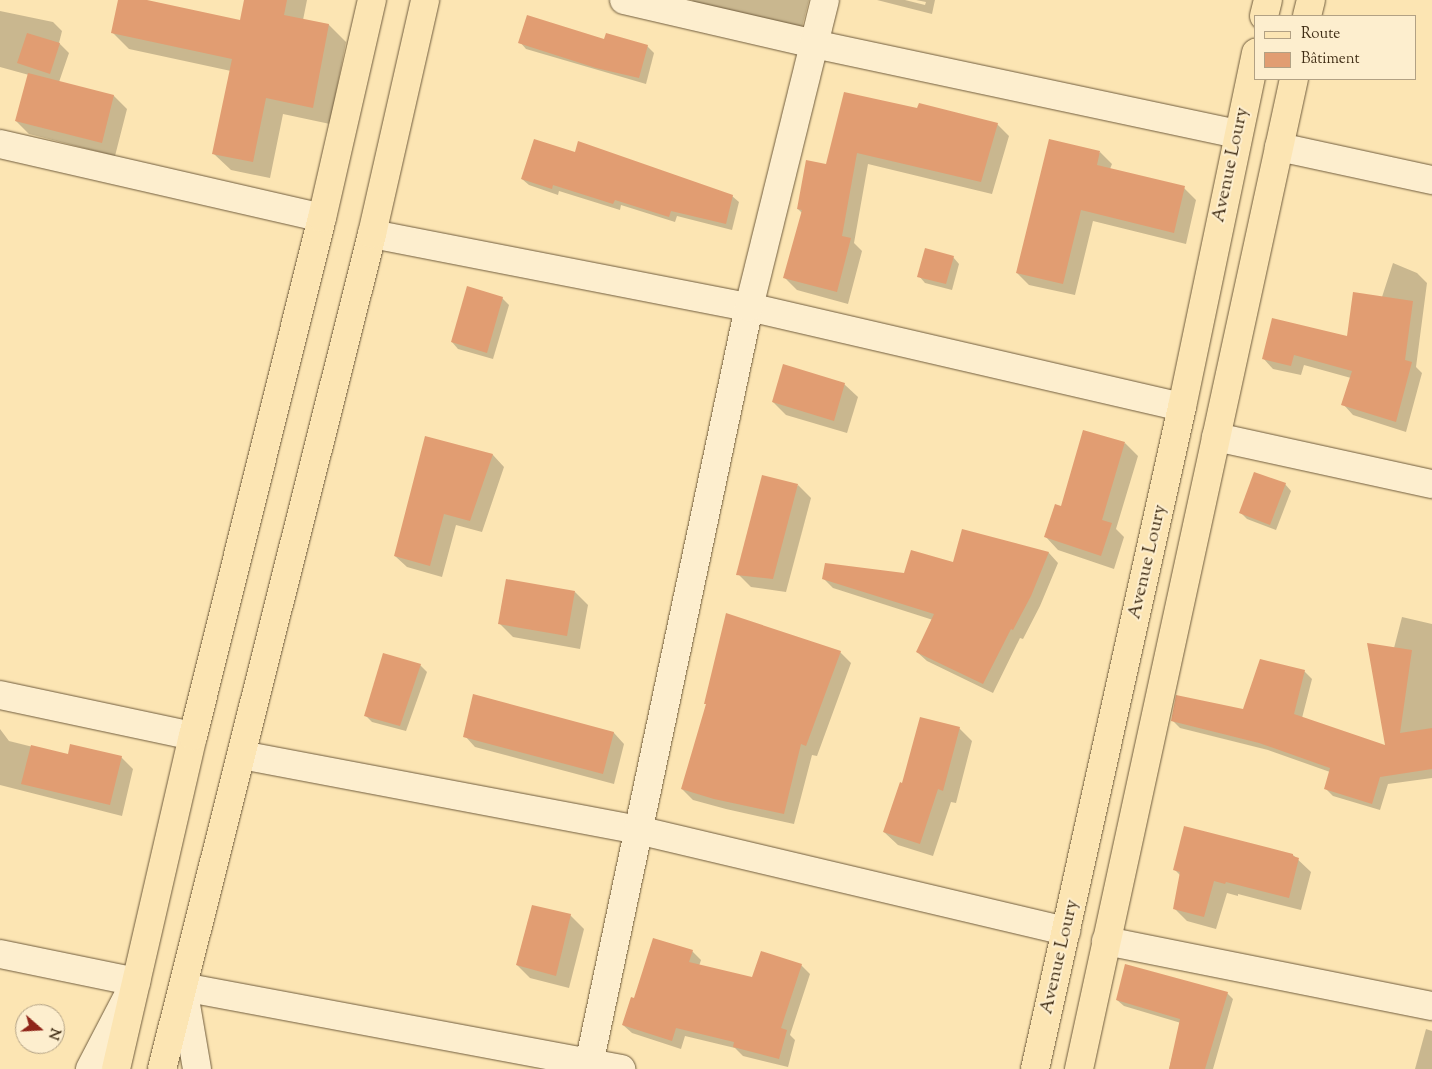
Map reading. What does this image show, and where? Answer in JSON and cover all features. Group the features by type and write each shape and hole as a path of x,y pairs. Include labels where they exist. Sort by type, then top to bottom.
{"main road":[{"path":"116,1069 193,736 322,218 372,0"},
{"path":"162,1069 372,234 424,0"},
{"path":"1264,15 1268,0"},
{"path":"1307,15 1311,0"},
{"name":"Avenue Loury","path":"1035,1069 1182,407 1237,134 1254,62"},
{"name":"Avenue Loury","path":"1079,1069 1294,80"}],"street":[{"path":"624,0 814,44 1237,134"},
{"path":"589,1065 750,307 825,0"},
{"path":"0,144 322,218"},
{"path":"1279,147 1432,180"},
{"path":"372,234 750,307 1182,407"},
{"path":"1216,437 1432,484"},
{"path":"0,695 193,736"},
{"path":"242,755 638,830 1066,931"},
{"path":"1106,942 1432,1006"},
{"path":"0,954 136,982 90,1069"},
{"path":"197,1069 183,988 589,1065 621,1069"}],"building":[{"path":"118,0 147,0 240,20 244,0 287,0 284,15 329,24 313,108 266,98 253,162 212,154 232,59 111,33"},
{"path":"527,15 604,39 606,33 648,45 639,78 596,68 518,43"},
{"path":"27,33 60,43 50,74 17,63"},
{"path":"28,73 114,95 102,143 15,121"},
{"path":"844,92 917,108 919,103 998,123 981,182 857,153 842,236 851,238 837,292 783,278 802,210 797,209 806,160 826,164"},
{"path":"534,139 575,152 578,141 733,195 726,224 671,211 669,217 615,200 613,204 553,185 552,189 521,179"},
{"path":"1049,139 1100,151 1097,165 1185,186 1174,233 1081,210 1063,284 1016,273"},
{"path":"925,248 954,256 946,284 917,277"},
{"path":"467,286 503,297 487,353 451,342"},
{"path":"1353,292 1413,301 1405,360 1412,362 1396,422 1341,405 1352,371 1294,355 1291,366 1262,359 1272,318 1347,336"},
{"path":"783,364 845,383 834,421 772,402"},
{"path":"1083,430 1125,442 1102,520 1112,523 1101,556 1044,537 1055,504 1061,506"},
{"path":"425,436 493,454 470,521 444,514 430,566 394,556"},
{"path":"1254,472 1286,483 1270,525 1239,513"},
{"path":"762,475 798,484 773,579 736,575"},
{"path":"962,529 1049,552 1031,596 1013,630 1011,629 983,684 916,652 934,614 822,579 825,563 904,573 911,550 953,562"},
{"path":"506,579 575,591 567,636 498,624"},
{"path":"726,613 841,651 806,746 801,744 784,814 714,799 681,789 706,704 704,704"},
{"path":"1367,643 1412,650 1400,733 1432,728 1432,769 1380,777 1372,804 1324,789 1330,768 1259,743 1171,721 1176,695 1243,709 1260,659 1305,670 1294,714 1385,745"},
{"path":"383,653 421,664 400,726 364,716"},
{"path":"473,694 614,732 603,774 463,737"},
{"path":"920,717 960,727 943,791 938,789 920,844 883,832 900,782 902,783"},
{"path":"70,744 122,756 110,805 21,784 31,745 68,754"},
{"path":"1184,826 1293,854 1293,856 1299,858 1289,898 1226,882 1225,884 1214,881 1204,917 1173,909 1180,872 1173,870"},
{"path":"532,905 571,914 556,976 516,965"},
{"path":"653,938 693,950 689,962 752,977 761,951 802,964 781,1028 787,1030 779,1059 733,1047 734,1042 676,1028 672,1041 622,1025 631,997 634,998"},
{"path":"1125,964 1228,992 1205,1069 1169,1069 1180,1019 1116,1000"}]}
